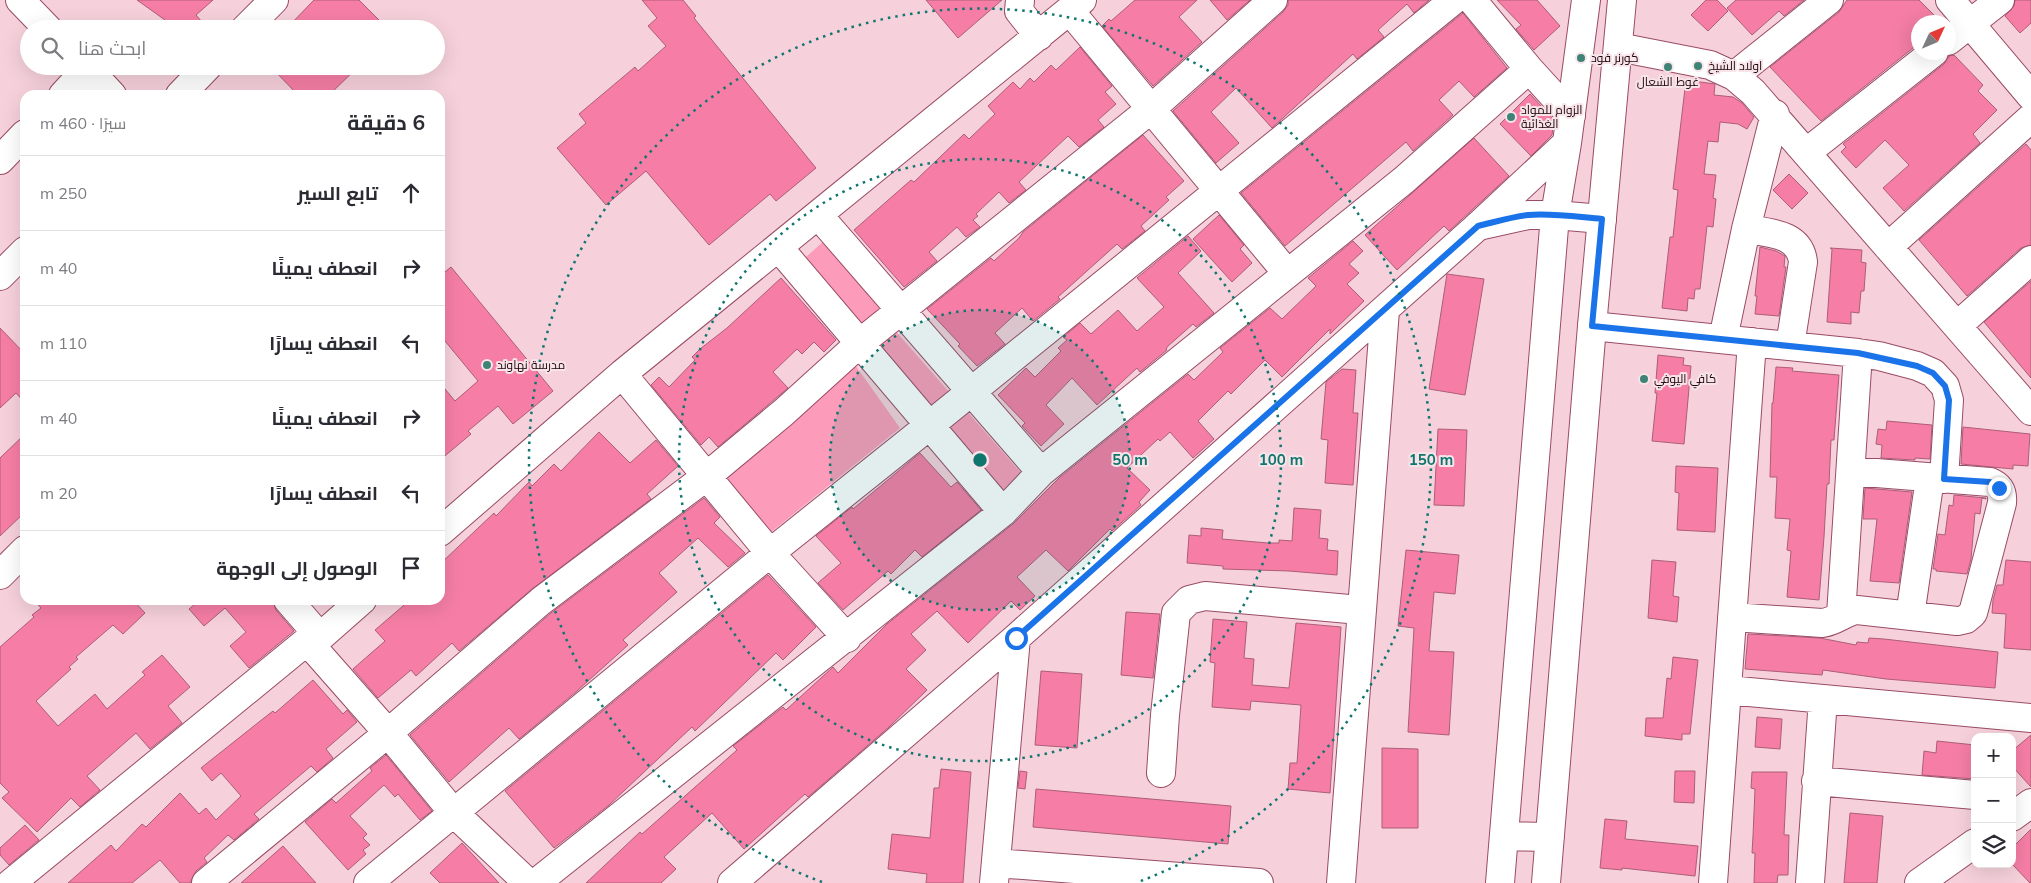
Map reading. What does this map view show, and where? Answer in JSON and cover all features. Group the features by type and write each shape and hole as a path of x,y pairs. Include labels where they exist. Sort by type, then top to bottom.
{"street":[{"path":"20,0 39,20"},
{"path":"254,20 274,0"},
{"path":"1020,0 1019,11 1039,36"},
{"path":"206,883 388,733 541,601 707,476 784,412 860,342 1151,108 1273,0"},
{"path":"368,883 770,553 930,426 1454,0"},
{"path":"1472,0 1529,69 1571,114"},
{"path":"1500,883 1554,215 1568,144 1586,0"},
{"path":"1546,883 1592,326 1622,0"},
{"path":"1734,76 1829,0"},
{"path":"1950,0 2031,96"},
{"path":"1956,35 2000,0"},
{"path":"445,528 622,374 819,216 1076,5 1151,108 1287,273"},
{"path":"1618,47 1710,65 1734,76 1754,92 1957,326 2027,400"},
{"path":"1807,152 1924,60"},
{"path":"536,883 847,638 1003,512 1041,472 1404,180 1529,69"},
{"path":"67,90 80,75"},
{"path":"93,75 107,90"},
{"path":"185,90 199,75"},
{"path":"1723,339 1746,229 1775,114"},
{"path":"1888,247 2031,118"},
{"path":"0,160 20,139"},
{"path":"732,883 1016,638 1385,310 1568,144"},
{"path":"1478,226 1528,215 1602,219"},
{"path":"819,216 1041,472"},
{"path":"1746,229 1783,236 1790,239 1800,250 1803,262 1790,346"},
{"path":"779,248 1003,512"},
{"path":"0,276 20,256"},
{"path":"1957,326 2031,260"},
{"path":"1341,883 1360,610 1385,310"},
{"path":"1592,326 1858,353 1917,366 1933,373 1945,386 1949,400 1937,478 1910,616"},
{"path":"1713,883 1752,342"},
{"path":"1841,615 1858,353"},
{"path":"622,374 770,553 847,638"},
{"path":"1732,618 1822,623 1833,621 1841,615 1857,610 1962,620 1973,613 2002,503 2002,493 1990,482 1851,470"},
{"path":"0,575 20,555"},
{"path":"1161,773 1164,715 1176,613 1189,600 1205,596 1360,610"},
{"path":"291,605 314,639 453,812 528,883"},
{"path":"11,883 356,605"},
{"path":"1016,638 995,873 1258,883"},
{"path":"1727,690 2031,718"},
{"path":"1810,883 1822,699"},
{"path":"1816,781 1971,795"},
{"path":"2016,799 2031,802"},
{"path":"2016,814 2031,802"},
{"path":"1504,836 1550,838"},
{"path":"1919,883 1971,846"}],"shaded area":[{"path":"824,241 883,307 856,330 798,264"},
{"path":"892,327 950,393 924,416 866,350"},
{"path":"853,362 900,428 765,537 714,477"},
{"path":"965,409 1024,476 997,499 939,433"}],"building":[{"path":"137,0 213,0 196,15 200,20 165,20"},
{"path":"314,0 359,0 379,20 295,20"},
{"path":"642,0 683,0 696,16 694,18 816,168 776,201 770,194 709,245 646,171 606,205 557,148 586,123 579,114 635,67 638,71 666,46 648,26 657,18"},
{"path":"926,0 1002,0 958,38"},
{"path":"1135,0 1197,0 1179,17 1202,42 1153,86 1102,26 1109,19 1111,21"},
{"path":"1210,0 1250,0 1227,20"},
{"path":"1288,0 1429,0 1414,13 1407,4 1378,30 1384,37 1357,59 1353,54 1272,128 1236,88 1211,112 1239,143 1216,163 1173,111 1283,12 1288,5"},
{"path":"1497,0 1537,0 1560,26 1534,50 1516,29 1521,25"},
{"path":"1706,0 1717,0 1728,11 1708,31 1691,15"},
{"path":"1736,0 1804,0 1784,16 1779,11 1752,35 1727,8"},
{"path":"1847,0 1919,0 1934,15 1911,15 1911,50 1821,121 1770,67 1839,12"},
{"path":"2015,0 2031,0 2031,23 2020,33 2005,16 2014,6"},
{"path":"1463,13 1507,68 1474,97 1459,81 1439,100 1453,115 1413,151 1406,142 1285,246 1241,193"},
{"path":"1080,47 1112,86 1105,92 1116,104 1098,120 1104,127 1079,147 1068,136 1019,182 1026,190 1009,203 999,192 976,214 978,216 973,220 980,227 966,237 957,227 929,252 937,261 904,287 854,230 911,180 914,182 964,134 969,139 995,114 988,106 1013,82 1020,89 1030,78 1034,82 1051,65 1056,70"},
{"path":"1956,57 1983,85 1978,91 1997,110 1973,134 1980,143 1904,211 1883,188 1909,165 1885,140 1856,168 1841,152 1846,147 1843,144 1944,64 1946,60 1956,60"},
{"path":"279,75 350,75 334,90 293,90"},
{"path":"1686,80 1715,84 1714,95 1733,97 1742,103 1754,117 1747,129 1738,124 1720,122 1718,142 1708,141 1704,174 1716,175 1713,198 1716,199 1713,227 1707,226 1700,289 1695,289 1694,299 1688,298 1687,311 1662,308 1670,237 1673,237 1678,190 1673,189"},
{"path":"1530,94 1554,120 1552,135 1531,156 1500,124"},
{"path":"1143,135 1184,181 1166,197 1169,200 1141,226 1145,231 1122,249 1117,244 1058,297 1060,299 1033,321 1022,308 995,333 1005,344 977,366 958,346 960,344 927,309 991,258 994,261 1023,232"},
{"path":"1474,138 1509,176 1449,231 1444,226 1397,270 1365,235"},
{"path":"2026,144 2031,150 2031,245 2021,248 1967,296 1919,240"},
{"path":"1789,174 1808,193 1792,209 1773,190"},
{"path":"1219,215 1244,245 1240,249 1252,263 1232,282 1193,239"},
{"path":"1188,236 1201,251 1178,273 1214,313 1196,327 1193,324 1168,346 1167,350 1140,372 1137,368 1097,405 1072,378 1046,405 1064,424 1041,446 1022,426 1025,423 998,395 1026,368 1035,377 1061,351 1058,348 1067,340 1063,337 1080,323 1091,334 1118,310 1137,331 1164,307 1137,278"},
{"path":"1353,241 1363,251 1349,264 1359,273 1347,284 1364,301 1330,334 1330,329 1282,377 1265,360 1231,394 1228,391 1198,421 1214,439 1193,458 1170,432 1160,441 1158,439 1127,468 1150,490 1139,502 1141,505 1112,531 1110,529 1068,571 1046,550 1017,577 1035,596 1020,610 1011,601 968,643 937,611 911,634 926,650 906,669 927,690 889,727 808,797 805,794 744,849 712,813 664,857 676,869 661,883 586,883 640,832 642,834 737,750 733,746 783,707 786,710 833,667 838,673 887,624 1013,524 1060,477 1188,374 1194,380 1223,352 1220,348 1270,308 1282,319 1316,286 1308,278"},
{"path":"1760,247 1776,251 1785,256 1784,267 1786,267 1779,316 1755,314"},
{"path":"1830,248 1862,250 1861,262 1866,263 1864,291 1861,291 1859,313 1851,312 1851,324 1827,322 1832,249"},
{"path":"451,267 553,391 513,424 498,406 468,431 471,434 445,456 445,389 455,401 478,381 445,341 445,272"},
{"path":"1447,274 1484,279 1465,395 1429,389"},
{"path":"781,278 836,340 824,352 814,342 802,354 797,349 773,372 788,388 718,447 709,437 701,445 651,385 659,377 669,387 695,360 692,357 700,349 727,328"},
{"path":"2031,281 2031,378 1984,322"},
{"path":"0,328 20,349 20,397 16,393 0,408"},
{"path":"1658,355 1684,358 1683,365 1691,366 1684,444 1652,441 1657,393 1655,393"},
{"path":"1776,367 1793,368 1792,371 1839,375 1834,440 1831,440 1829,484 1827,484 1819,600 1787,597 1791,551 1787,550 1790,519 1775,518 1777,477 1770,477 1772,403"},
{"path":"1342,369 1356,370 1353,413 1358,413 1353,485 1325,483 1328,440 1321,439 1326,382"},
{"path":"1887,421 1932,425 1930,459 1881,458 1882,445 1876,444 1878,429 1886,430"},
{"path":"1963,427 2030,434 2028,466 2013,465 2013,469 1961,464"},
{"path":"1438,429 1467,430 1464,506 1434,505"},
{"path":"599,432 630,463 656,440 678,466 647,494 651,499 532,589 459,651 452,643 416,676 411,670 378,698 353,669 385,641 375,630 404,605 445,605 445,559 494,513 496,516 529,482 532,486 554,464 561,471"},
{"path":"20,439 20,517 0,536 0,458"},
{"path":"920,453 951,487 957,482 981,510 922,557 915,550 891,574 888,571 843,610 818,583 841,563 816,536 852,507 853,509"},
{"path":"1676,466 1718,468 1715,532 1677,530 1679,493 1675,492"},
{"path":"1865,488 1912,492 1899,583 1870,581 1877,519 1863,519"},
{"path":"1954,495 1986,498 1982,498 1980,514 1975,513 1971,559 1967,574 1936,571 1936,569 1933,569 1938,534 1945,535 1949,505 1953,506"},
{"path":"704,498 720,517 714,523 745,553 728,567 698,538 659,573 677,592 623,640 628,645 577,691 519,739 509,728 449,782 410,735 551,613"},
{"path":"1294,508 1321,510 1319,538 1328,539 1327,550 1338,551 1337,575 1223,569 1223,566 1187,563 1189,535 1201,536 1201,528 1223,530 1222,539 1268,543 1279,543 1279,540 1292,541"},
{"path":"1406,550 1459,555 1455,594 1434,592 1429,651 1454,652 1449,735 1408,732 1414,628 1398,626"},
{"path":"1652,560 1676,562 1673,596 1679,597 1677,622 1648,618"},
{"path":"2006,560 2031,562 2031,650 2004,648 2006,614 1992,613 1997,585 2003,585"},
{"path":"768,575 816,627 783,660 776,653 695,731 692,727 609,805 554,848 505,791"},
{"path":"38,605 138,605 145,613 123,634 113,625 76,657 78,659 69,667 71,669 36,701 58,726 95,694 107,709 145,675 142,672 162,655 190,687 168,706 182,723 150,749 136,733 87,776 100,790 80,807 71,798 37,832 2,798 9,792 0,783 0,647 34,617 32,615 41,608"},
{"path":"194,605 274,605 276,610 294,631 249,668 230,646 246,632 225,608 204,626 189,609"},
{"path":"1126,612 1160,614 1153,678 1121,675"},
{"path":"1213,619 1247,622 1244,658 1254,659 1252,685 1289,688 1296,623 1341,627 1330,793 1288,789 1290,763 1297,763 1301,705 1251,701 1250,710 1212,707 1215,663 1210,662"},
{"path":"1748,634 1820,638 1856,645 1857,642 1868,643 1869,638 1884,639 1998,652 1995,688 1886,679 1823,670 1822,675 1745,669"},
{"path":"1673,657 1698,660 1690,734 1682,734 1682,740 1645,736 1646,718 1663,718 1667,678 1671,679"},
{"path":"1041,671 1082,674 1077,748 1035,745"},
{"path":"313,680 343,714 347,710 357,722 326,749 333,758 317,772 311,766 254,814 259,819 234,840 228,835 204,858 207,862 196,871 190,883 180,883 160,860 132,883 68,883 111,845 116,851 142,824 146,827 180,793 199,814 206,808 216,820 241,796 221,773 212,781 201,768 273,711 275,713"},
{"path":"1757,717 1782,719 1780,749 1755,747"},
{"path":"2031,735 2031,787 2016,770 2016,748"},
{"path":"1937,741 1971,745 1971,779 1922,775 1924,751 1936,753"},
{"path":"1382,748 1418,749 1418,828 1382,828"},
{"path":"386,755 432,811 420,820 398,794 395,797 384,785 350,816 367,834 363,838 370,845 363,850 366,854 348,870 305,822 332,799 336,803 372,771 370,768"},
{"path":"941,769 971,772 963,883 926,883 927,874 888,869 892,834 930,838 934,788 939,788"},
{"path":"1020,771 1027,772 1025,789 1018,788"},
{"path":"1675,771 1695,771 1694,803 1674,802"},
{"path":"1752,772 1787,772 1784,835 1789,835 1788,875 1778,875 1777,883 1754,883 1755,853 1752,853 1755,789 1751,788"},
{"path":"1036,789 1231,806 1228,844 1033,827"},
{"path":"1850,813 1883,816 1877,883 1844,883"},
{"path":"1605,819 1627,821 1625,839 1698,846 1695,876 1622,868 1622,870 1600,868"},
{"path":"25,825 39,840 9,865 0,855 0,848"},
{"path":"2031,829 2031,883 2016,868 2016,844"},
{"path":"462,843 499,883 440,883 430,873"},
{"path":"283,846 316,883 241,883"}],"place":[{"name":"كورنر فود","path":"1581,58"},
{"name":"اولاد الشيخ","path":"1698,66"},
{"name":"غوط الشعال","path":"1668,67"},
{"name":"الزوام للمواد الغذائية","path":"1511,117"},
{"name":"مدرسة نهاوند","path":"487,365"},
{"name":"كافي اليوفي","path":"1644,379"}],"route":[{"path":"1016,638 1478,226 1528,215 1602,219 1592,326 1858,353 1879,356 1917,366 1933,373 1940,378 1945,386 1949,400 1944,479 1990,482 1999,488"}]}
